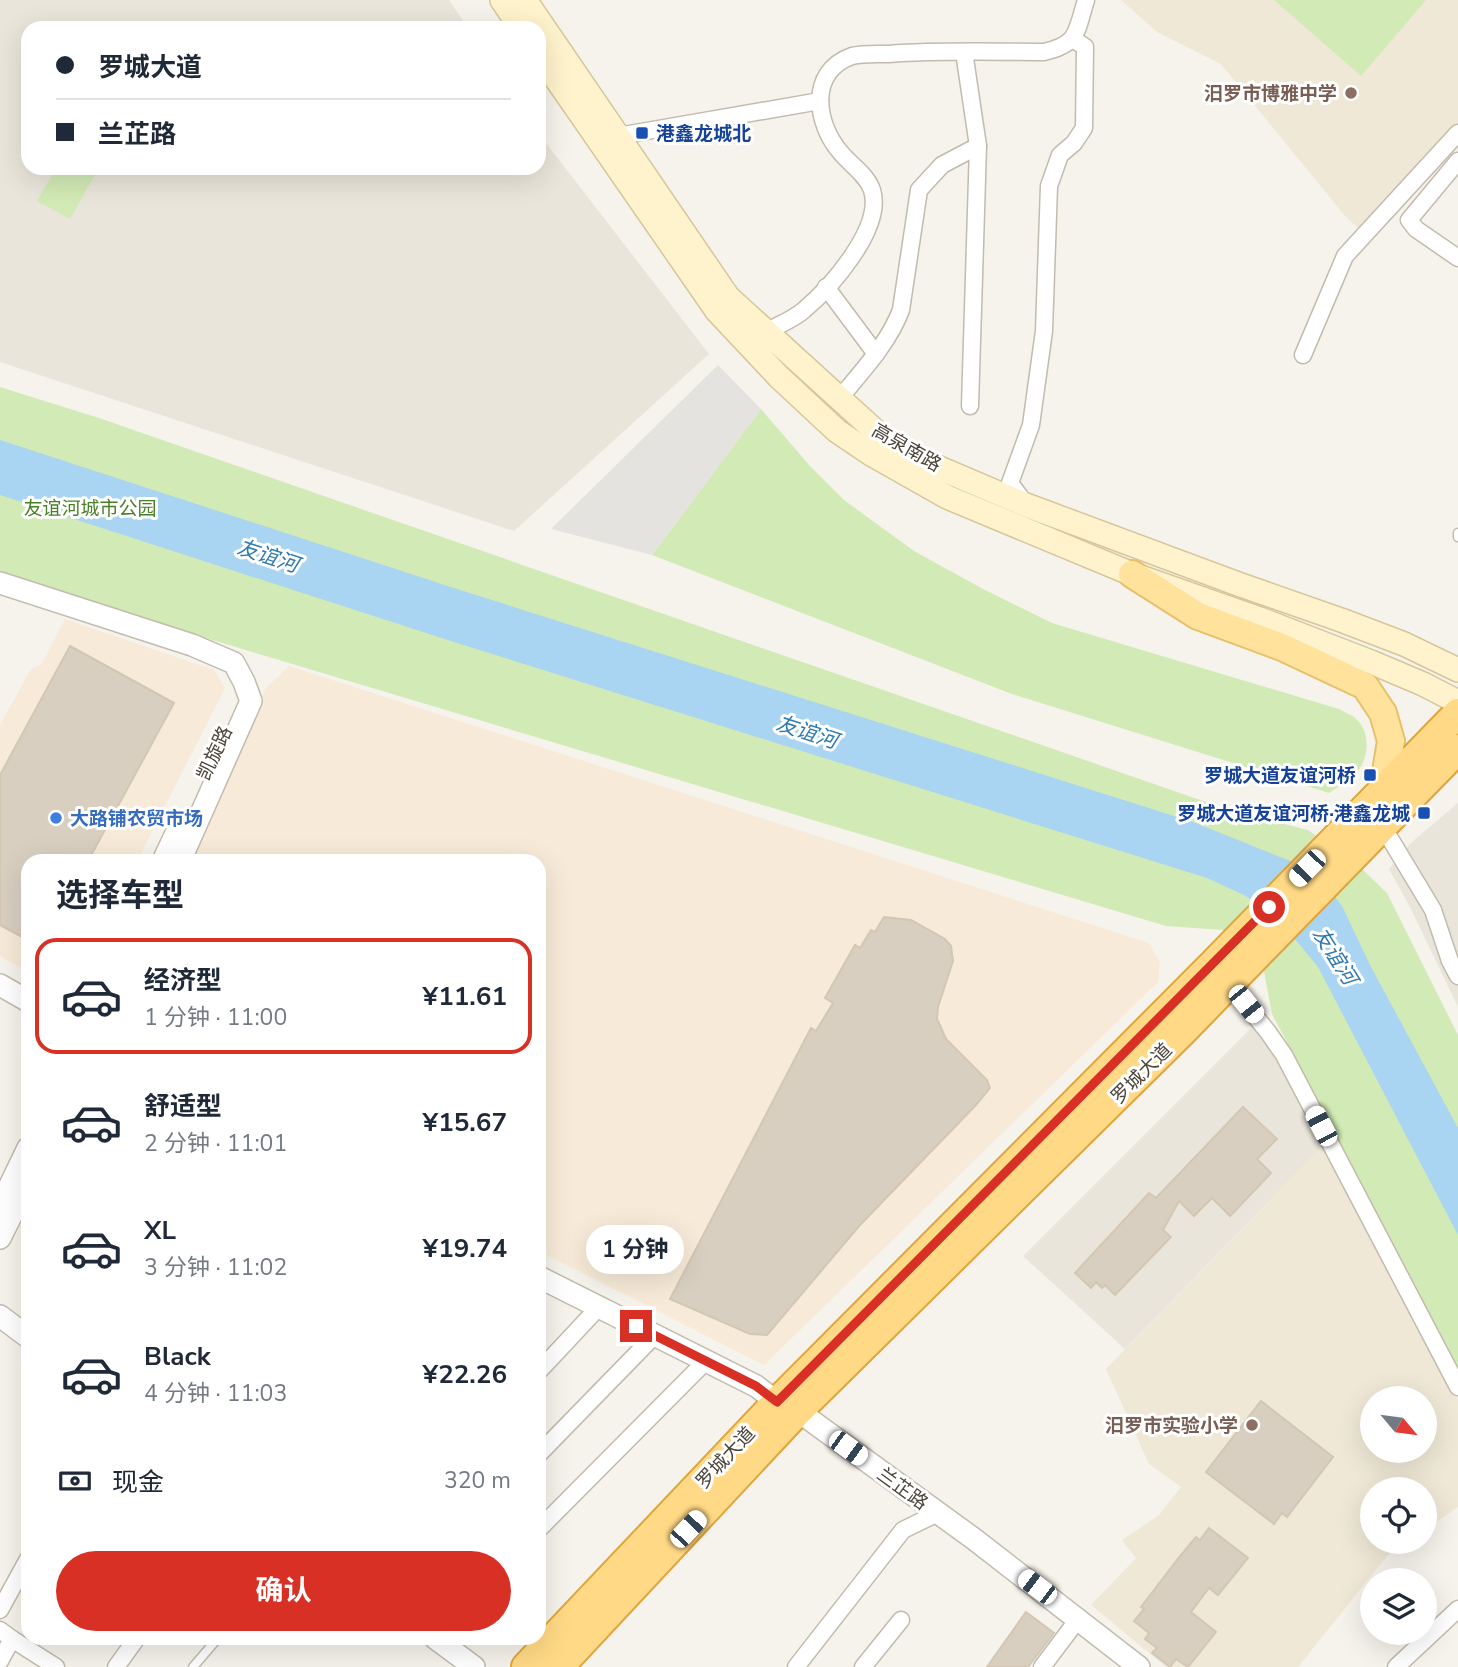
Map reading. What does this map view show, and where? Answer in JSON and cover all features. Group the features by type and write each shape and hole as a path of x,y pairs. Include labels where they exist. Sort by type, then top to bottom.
{"highway":[{"name":"罗城大道","path":"526,1667 787,1406 1225,976 1334,859 1383,790 1458,712"},
{"name":"罗城大道","path":"1334,859 1383,827 1458,749"},
{"name":"罗城大道","path":"559,1667 787,1406"}],"main road":[{"path":"502,0 516,21"},
{"name":"高泉南路","path":"525,0 539,21"},
{"name":"高泉南路","path":"546,31 728,297 883,438 923,461 1026,505 1404,644 1458,670"},
{"name":"高泉南路","path":"546,64 717,312 779,377 837,431 871,454 947,497 1132,574 1359,657 1458,702"},
{"path":"1132,574 1198,616 1282,647 1365,687 1383,713 1391,741 1383,790"}],"street":[{"path":"767,331 803,312 846,266 865,237 873,209 872,190 824,128 820,101 821,83 834,68 853,56 1044,52 1064,47 1073,38 1086,0"},
{"path":"1026,505 1010,483 1031,425 1044,331 1049,186 1060,155 1074,143 1084,128 1085,47 1073,38"},
{"path":"964,52 978,146 970,406"},
{"path":"618,136 820,101"},
{"path":"1303,355 1345,256 1458,133"},
{"path":"839,399 895,326 901,310 919,190 942,165 978,146"},
{"path":"1458,161 1409,220 1416,229 1458,258"},
{"path":"826,287 876,354"},
{"path":"0,583 192,645 234,663 251,701 183,854"},
{"name":"凯旋路","path":"166,854 236,706 244,682"},
{"path":"1383,827 1433,910 1450,961 1458,976"},
{"path":"1225,976 1284,1055 1458,1387"},
{"path":"0,985 21,997"},
{"path":"0,1206 21,1162"},
{"path":"0,1238 21,1196"},
{"name":"兰芷路","path":"546,1282 756,1386 787,1406 938,1513 1079,1618 1130,1664"},
{"path":"546,1364 599,1307"},
{"path":"0,1316 21,1332"},
{"path":"546,1447 655,1335"},
{"path":"546,1522 705,1362"},
{"path":"796,1667 903,1531 938,1513"},
{"path":"0,1610 21,1572"},
{"path":"1396,1667 1458,1609"},
{"path":"1042,1667 1079,1618"},
{"path":"863,1667 901,1620"},
{"path":"0,1661 6,1634 21,1644"},
{"path":"23,1645 56,1667"},
{"path":"116,1667 132,1645"},
{"path":"445,1645 474,1667"}],"lane":[{"path":"193,1667 212,1645"}],"shaded area":[{"path":"0,0 449,0 463,21 21,21 21,175 546,175 546,143 709,354 514,531 0,362"},
{"name":"汨罗市博雅中学","path":"1121,0 1458,0 1458,122 1360,230 1345,216 1221,64 1157,32"},
{"path":"718,365 761,409 652,555 551,529"},
{"path":"65,619 214,670 225,688 141,854 21,854 21,968 0,956 0,725 31,669 41,665"},
{"path":"289,666 1149,943 1160,963 1158,982 764,1365 546,1255 546,854 190,854 266,688"},
{"path":"1458,803 1458,1007 1389,869 1411,843"},
{"path":"1251,1028 1265,1034 1326,1143 1125,1349 1023,1256"},
{"name":"汨罗市实验小学","path":"1326,1143 1458,1399 1458,1507 1437,1522 1437,1477 1360,1477 1360,1554 1389,1554 1378,1568 1360,1568 1360,1590 1298,1667 1166,1667 1091,1605 1136,1558 1122,1540 1159,1515 1181,1487 1149,1464 1106,1369"}],"green space":[{"path":"1274,0 1426,0 1361,76"},
{"path":"52,175 95,175 70,219 37,201"},
{"name":"友谊河城市公园","path":"0,387 99,418 1229,810 1308,830 1358,865 1387,893 1458,1035 1458,1367 1272,1014 1263,966 1223,930 1166,926 169,627 0,571"},
{"path":"761,409 810,466 844,500 914,551 1052,623 1339,709 1360,723 1366,736 1366,752 1361,767 1350,779 1329,793 1012,694 652,555"}],"water":[{"name":"友谊河","path":"0,440 457,589 1193,822 1315,871 1342,906 1371,967 1458,1128 1458,1235 1318,967 1277,917 1244,895 1207,878 457,643 0,495"}],"building":[{"name":"大路铺农贸市场","path":"70,646 174,703 92,854 21,854 21,936 0,925 0,775"},
{"path":"884,917 911,920 945,939 951,946 953,961 938,1007 937,1019 946,1039 987,1080 990,1088 860,1225 767,1335 750,1334 670,1299 811,1028 816,1031 833,1003 825,998 855,945 860,948 871,930 875,932"},
{"path":"1243,1107 1277,1139 1257,1159 1271,1173 1230,1216 1212,1198 1194,1216 1179,1201 1163,1230 1171,1237 1115,1295 1105,1285 1102,1288 1096,1282 1091,1288 1075,1273 1149,1193 1156,1198"},
{"path":"1261,1401 1333,1457 1287,1517 1282,1513 1274,1524 1206,1472"},
{"path":"1209,1528 1248,1558 1218,1595 1209,1588 1191,1612 1216,1632 1188,1667 1176,1659 1170,1667 1152,1653 1157,1648 1145,1639 1149,1633 1134,1621 1144,1609 1141,1607 1181,1555 1196,1537 1200,1540"},
{"path":"1026,1612 1054,1633 1028,1667 987,1667"}],"place":[{"name":"汨罗市博雅中学","path":"1351,93"},
{"name":"港鑫龙城北","path":"642,133"},
{"name":"罗城大道友谊河桥","path":"1370,775"},
{"name":"罗城大道友谊河桥·港鑫龙城","path":"1424,813"},
{"name":"大路铺农贸市场","path":"56,818"},
{"name":"汨罗市实验小学","path":"1252,1425"}],"route":[{"path":"636,1326 756,1386 777,1402 1269,907"}]}
